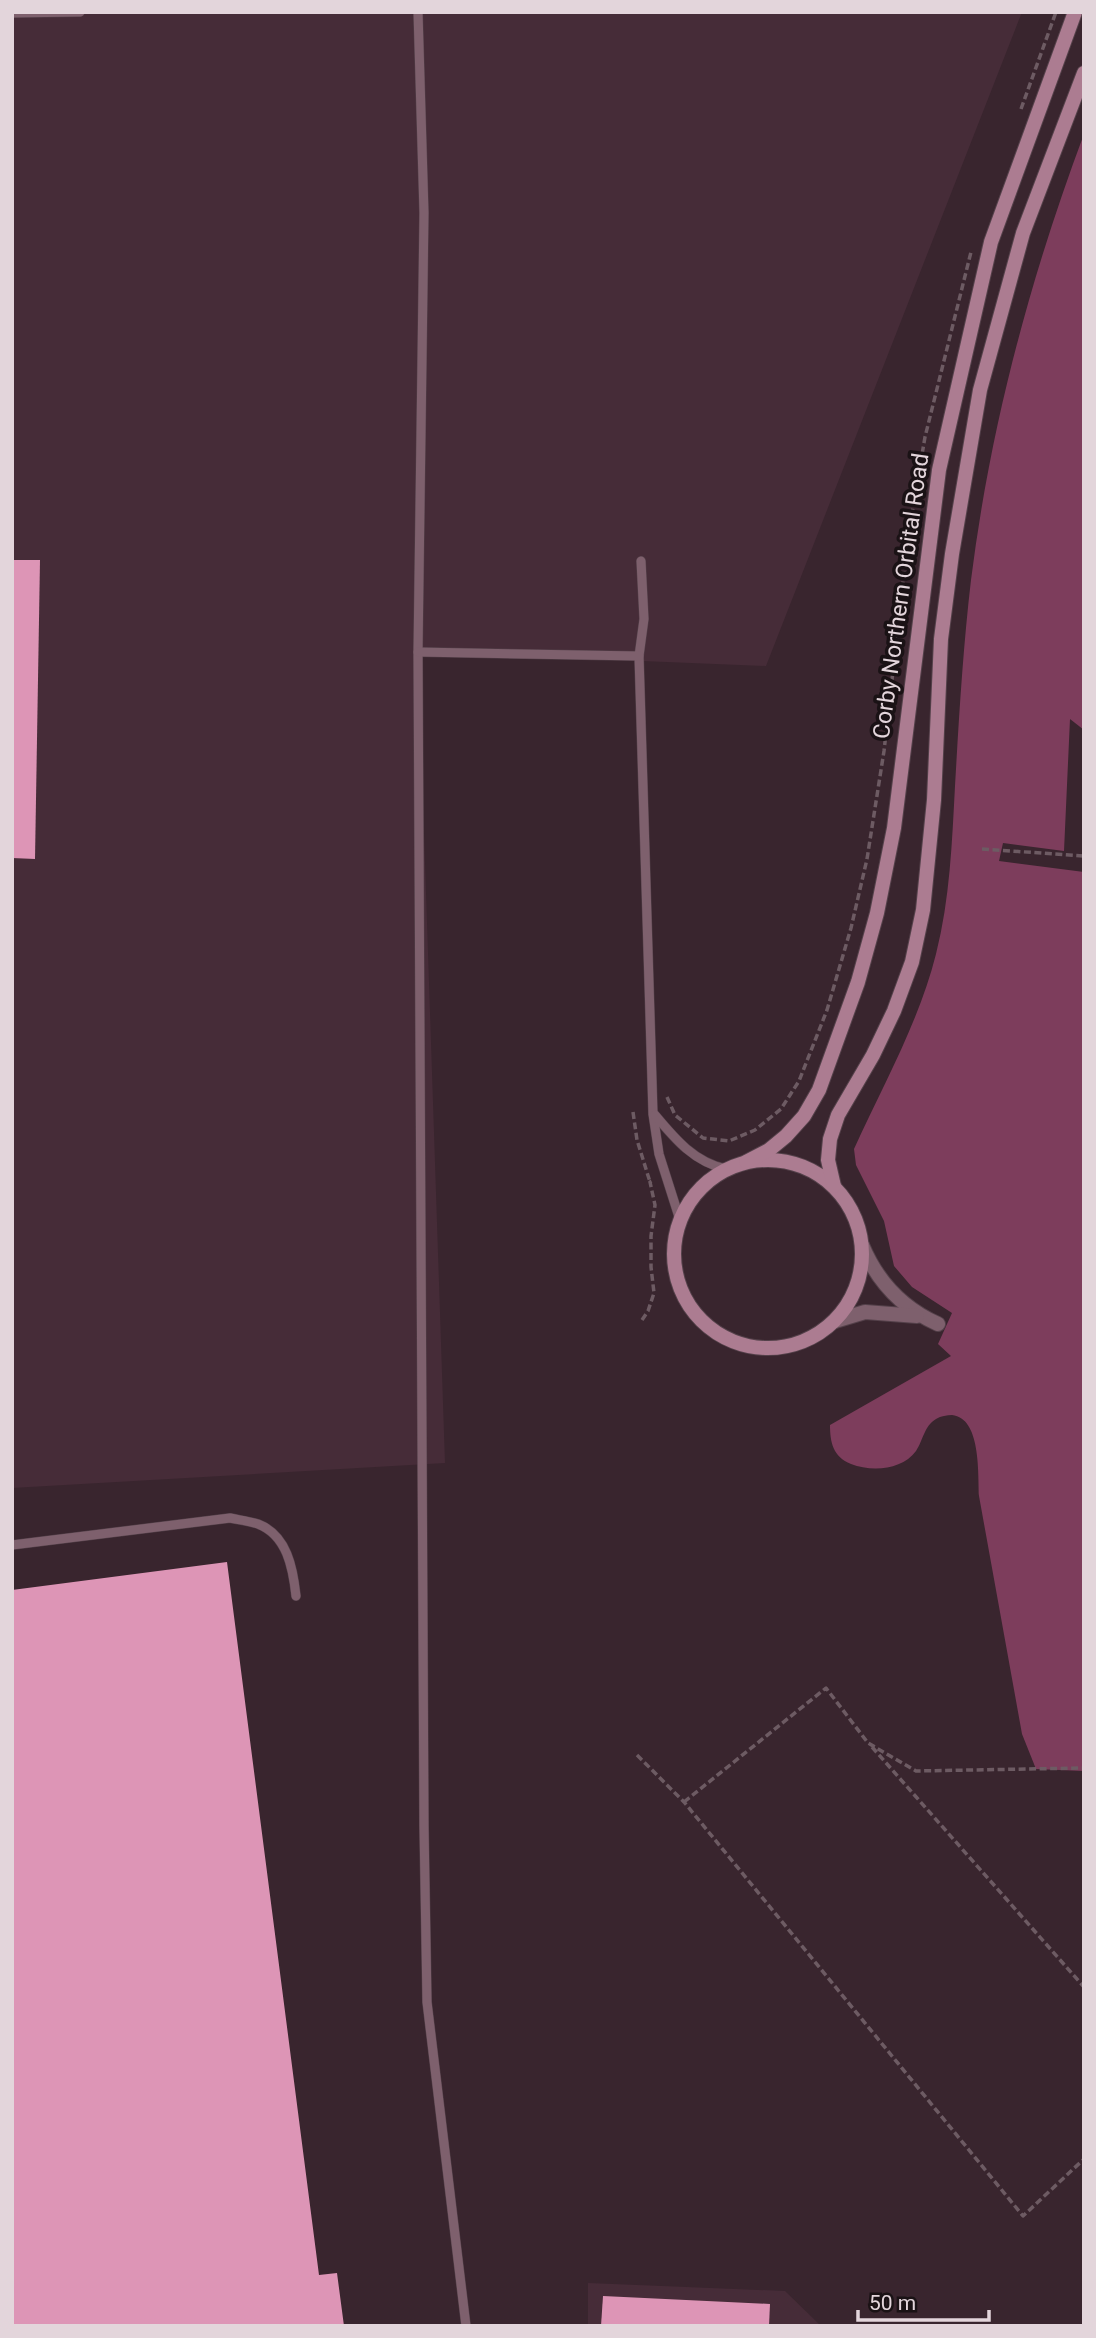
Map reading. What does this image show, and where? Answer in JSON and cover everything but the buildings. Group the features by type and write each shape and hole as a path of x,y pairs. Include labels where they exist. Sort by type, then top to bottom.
{"street":[{"name":"Corby Northern Orbital Road","path":"746,1162 769,1150 804,1116 819,1090 858,982 877,913 894,828 939,470 991,242 1075,12"},
{"name":"Corby Northern Orbital Road","path":"834,1186 828,1160 830,1139 838,1115 894,1012 912,962 923,910 933,811 941,639 952,554 980,390 1023,233 1084,73"},
{"path":"862,1245 861,1273 851,1298 835,1321 812,1338 785,1347 757,1348 728,1339 703,1322 685,1299 676,1273 674,1246 680,1220 691,1199 706,1182 726,1169 746,1162 777,1159 808,1168 834,1186 853,1213 870,1265 881,1281 906,1306 921,1317 938,1324"},
{"path":"835,1321 865,1312 921,1317"}],"lane":[{"path":"12,13 80,12"},
{"path":"418,12 424,213 418,652 427,2002 466,2326"},
{"path":"641,561 644,619 639,656 653,1114 659,1154 680,1220"},
{"path":"418,652 639,656"},
{"path":"653,1114 689,1152 726,1169"},
{"path":"12,1545 230,1518 260,1525 282,1542 293,1568 296,1596"}],"path":[{"path":"1020,111 1056,12"},
{"path":"667,1097 675,1115 703,1138 729,1141 755,1130 781,1109 799,1081 827,1010 851,928 867,859 884,751 908,537 925,437 974,243"},
{"path":"982,849 1084,856"},
{"path":"633,1112 637,1140 655,1205 651,1236 654,1293 649,1311 642,1320"},
{"path":"689,1152 697,1134"},
{"path":"650,1182 665,1173"},
{"path":"684,1802 826,1688 869,1743 1084,1987"},
{"path":"869,1743 916,1772 1084,1768"},
{"path":"637,1755 684,1802 1023,2216 1084,2159"}],"shaded area":[{"path":"12,12 1022,12 766,666 418,652 445,1463 12,1488"},
{"path":"1084,134 1084,730 1070,719 1064,851 1003,843 999,861 1084,872 1084,1771 1036,1769 1022,1734 979,1496 976,1448 968,1426 961,1418 952,1415 938,1418 929,1426 916,1451 903,1462 886,1468 868,1468 851,1464 836,1453 830,1425 951,1356 938,1344 952,1313 912,1287 894,1266 884,1221 856,1165 854,1149 910,1029 929,979 941,933 950,870 968,606 989,466 1014,354 1030,298 1064,188"},
{"path":"588,2283 785,2291 821,2326 588,2326"}]}
